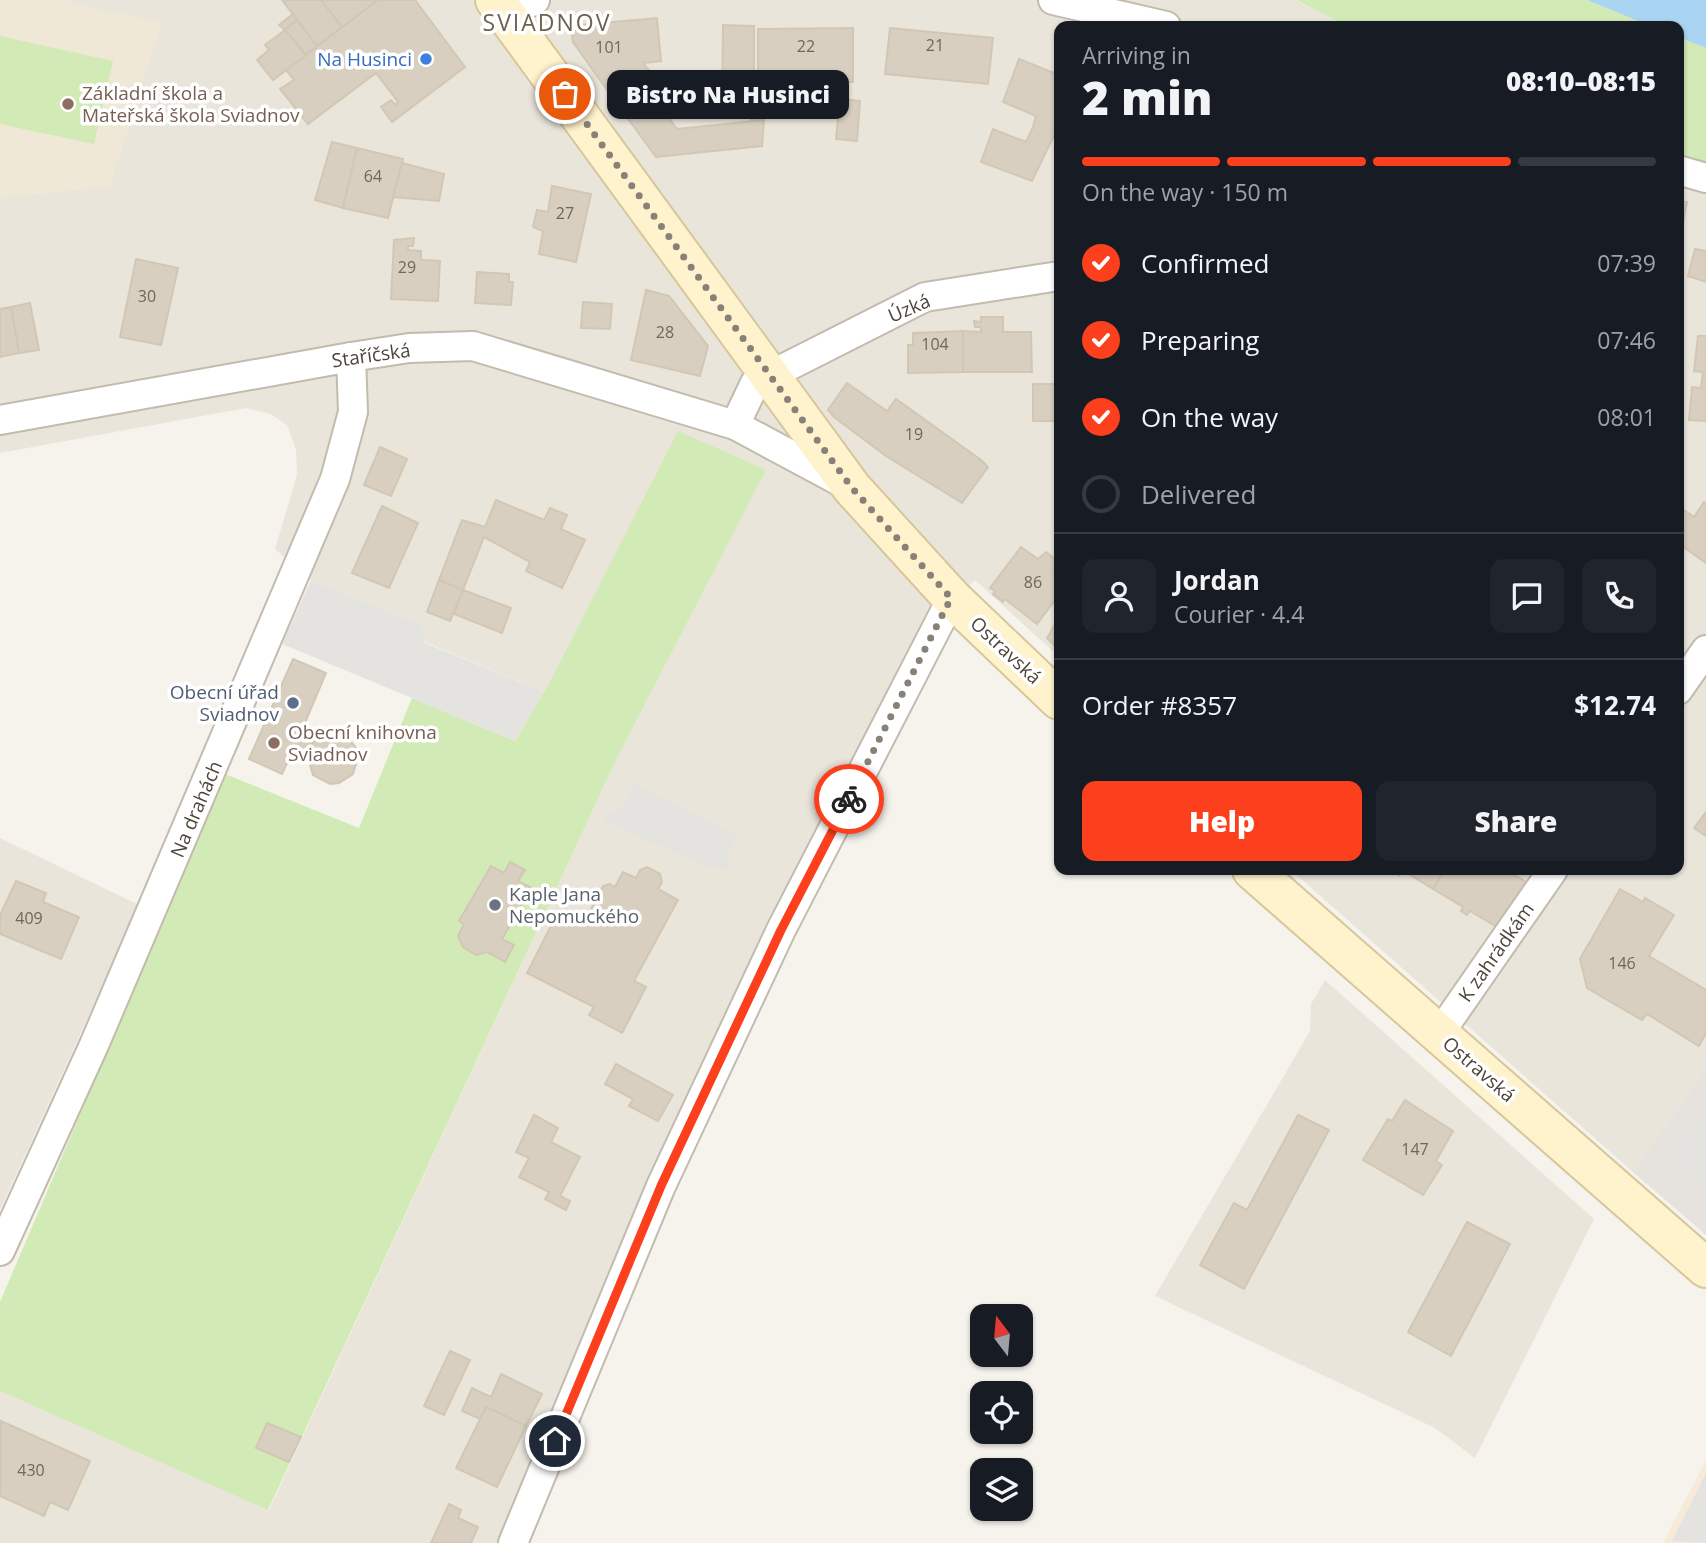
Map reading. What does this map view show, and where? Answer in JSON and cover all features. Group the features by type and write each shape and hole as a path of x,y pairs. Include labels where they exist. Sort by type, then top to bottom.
{"street":[{"path":"1053,0 1144,21"},
{"name":"Ostravská","path":"512,5 852,488 951,598 1054,694"},
{"path":"1684,172 1706,178"},
{"name":"Úzká","path":"771,375 925,298 1054,277"},
{"name":"Staříčská","path":"0,420 351,356 409,348 473,346 735,425 852,488"},
{"name":"Na drahách","path":"0,1251 99,1035 335,480 353,412 351,356"},
{"path":"735,425 755,383 771,375"},
{"path":"513,1543 661,1186 781,930 951,598"},
{"path":"1684,681 1706,650"},
{"name":"Ostravská","path":"1258,875 1706,1268"},
{"name":"K zahrádkám","path":"1439,1034 1550,875"}],"shaded area":[{"path":"0,0 1295,0 1336,21 1054,21 1054,652 975,580 927,624 503,1543 0,1543 0,1391 269,1510 615,762 765,471 552,678 544,692 425,642 422,625 311,580 275,549 297,475 296,449 287,425 271,414 246,408 0,453"},
{"name":"Základní škola a Mateřská škola Sviadnov","path":"0,0 71,0 71,4 162,22 110,186 0,198"},
{"path":"1684,156 1706,163 1706,1069 1633,1172 1297,875 1684,875"},
{"path":"311,580 422,625 425,643 544,692 515,741 282,644"},
{"path":"634,784 737,835 728,854 730,870 704,865 603,821 612,811 621,809"},
{"path":"0,838 139,905 0,1210"},
{"path":"1325,980 1594,1219 1475,1458 1435,1428 1155,1296 1310,1031 1311,1004"},
{"path":"1706,1069 1706,1235 1633,1172"},
{"path":"1706,1108 1706,1192 1672,1162"},
{"path":"1706,1460 1706,1543 1663,1543"},
{"path":"1706,1473 1706,1543 1672,1541"}],"green space":[{"path":"1296,0 1587,0 1638,21 1336,21"},
{"path":"0,36 113,61 94,144 0,124"},
{"path":"1684,39 1706,48 1706,163 1684,156"},
{"path":"678,431 766,470 615,762 268,1510 0,1391 0,1302 225,774 359,828 412,698 515,741 552,678"}],"water":[{"path":"1587,0 1706,0 1706,48 1684,39 1684,21 1638,21"}],"building":[{"path":"282,0 321,0 342,27 317,46"},
{"path":"321,0 378,0 342,27"},
{"path":"378,0 415,0 465,67 392,122 381,107 391,100 395,105 398,102 376,73 308,124 280,89 294,80 286,70"},
{"path":"293,14 297,20 285,30 279,25"},
{"path":"657,18 661,61 643,63 652,74 615,101 573,42 570,26"},
{"path":"297,20 317,46 306,55 285,30"},
{"path":"723,25 754,26 754,109 764,113 764,120 751,121 750,116 722,118"},
{"path":"853,28 853,82 758,82 758,29"},
{"path":"890,28 993,38 988,84 885,74"},
{"path":"285,30 306,55 273,80 257,60 269,50 265,45"},
{"path":"1019,59 1054,73 1054,135 1032,181 981,162 993,129 1026,142 1033,127 1036,116 1003,102"},
{"path":"652,74 661,86 651,93 677,129 764,120 762,146 656,157 615,101"},
{"path":"840,99 860,101 857,141 836,139"},
{"path":"332,142 357,148 343,208 315,200"},
{"path":"357,148 403,159 388,218 343,208"},
{"path":"402,163 444,174 439,201 393,197"},
{"path":"552,186 591,194 576,262 539,254 543,231 533,227 537,210 548,212"},
{"path":"414,238 413,246 408,246 408,250 421,251 421,260 440,261 438,301 391,299 394,240"},
{"path":"1695,249 1706,251 1706,282 1688,276"},
{"path":"136,259 178,268 161,345 120,337"},
{"path":"477,272 509,274 509,282 513,282 511,305 475,303"},
{"path":"646,290 669,296 708,346 700,376 631,360"},
{"path":"583,302 612,304 610,329 581,328"},
{"path":"30,303 39,350 19,353 11,307"},
{"path":"11,307 19,353 0,357 0,309"},
{"path":"981,317 1003,317 1003,332 1031,332 1032,372 963,372 963,331 981,332 981,327 975,327 974,321 981,322"},
{"path":"963,331 963,372 908,373 908,345 913,345 913,333"},
{"path":"1698,336 1706,336 1706,421 1689,420 1692,387 1701,388 1703,372 1694,371"},
{"path":"847,383 887,411 896,399 988,467 962,503 886,456 834,417 828,410"},
{"path":"1033,384 1054,384 1054,421 1033,421"},
{"path":"380,447 407,459 391,496 364,485"},
{"path":"496,500 544,520 550,508 567,515 561,529 585,540 562,588 526,571 530,562 484,537 463,590 439,580 462,520 485,527"},
{"path":"1704,502 1706,503 1706,563 1684,547 1684,510 1694,517"},
{"path":"382,506 418,523 389,588 352,573"},
{"path":"1021,547 1038,559 1046,552 1054,558 1054,602 1037,624 1005,599 1003,602 990,588"},
{"path":"439,580 463,590 450,621 427,612"},
{"path":"463,590 511,608 502,633 454,614"},
{"path":"1054,626 1054,645 1047,638"},
{"name":"Obecní úřad Sviadnov","path":"293,659 326,673 299,737 312,744 318,737 335,733 350,740 356,748 358,757 353,774 339,783 330,784 313,775 307,754 294,748 282,774 249,759"},
{"path":"1706,812 1706,836 1694,828"},
{"name":"Kaple Jana Nepomuckého","path":"510,862 525,870 518,881 531,888 502,939 514,945 505,962 487,952 476,955 463,947 458,936 464,924 459,921 491,866 504,873"},
{"path":"647,867 660,874 662,882 658,889 678,900 634,981 646,987 622,1033 589,1015 594,1007 527,973 559,910 584,923 603,886 609,884 615,887 623,872 636,878 640,870"},
{"path":"1410,875 1442,875 1433,889"},
{"path":"1442,875 1514,875 1528,883 1500,929 1470,911 1467,915 1461,911 1463,907 1433,889"},
{"path":"16,881 46,893 43,902 79,917 61,959 0,934 0,915"},
{"path":"1620,889 1643,902 1645,898 1674,915 1649,956 1706,990 1706,1033 1699,1046 1647,1014 1642,1020 1587,988 1580,959"},
{"path":"616,1064 673,1095 658,1121 629,1106 633,1099 605,1084"},
{"path":"1405,1100 1453,1131 1436,1161 1442,1165 1423,1195 1363,1160 1388,1119 1392,1121"},
{"path":"534,1115 558,1128 551,1142 580,1157 560,1196 570,1201 566,1210 545,1199 549,1192 519,1177 529,1158 516,1152"},
{"path":"1298,1115 1329,1130 1244,1289 1200,1265 1234,1203 1247,1210"},
{"path":"1467,1222 1510,1244 1451,1356 1408,1332"},
{"path":"450,1351 470,1360 444,1415 424,1406"},
{"path":"501,1374 542,1394 526,1426 486,1407 480,1419 462,1411 472,1388 491,1397"},
{"path":"486,1407 526,1426 497,1487 456,1468"},
{"path":"1,1421 90,1461 68,1510 50,1502 44,1516 0,1496"},
{"path":"267,1423 301,1437 289,1462 256,1448"},
{"path":"449,1504 461,1510 458,1518 478,1527 471,1543 431,1543"}],"way so far":[{"path":"565,94 852,488 951,598 943,619 849,799"}],"place":[{"name":"Na Husinci","path":"426,59"},
{"name":"Bistro Na Husinci","path":"565,94"},
{"name":"Základní škola a Mateřská škola Sviadnov","path":"68,104"},
{"name":"Obecní úřad Sviadnov","path":"293,703"},
{"name":"Obecní knihovna Sviadnov","path":"274,743"},
{"name":"Kaple Jana Nepomuckého","path":"495,905"}],"district":[{"name":"SVIADNOV","path":"547,22"}],"route":[{"path":"555,1441 661,1186 781,930 849,799"}]}
